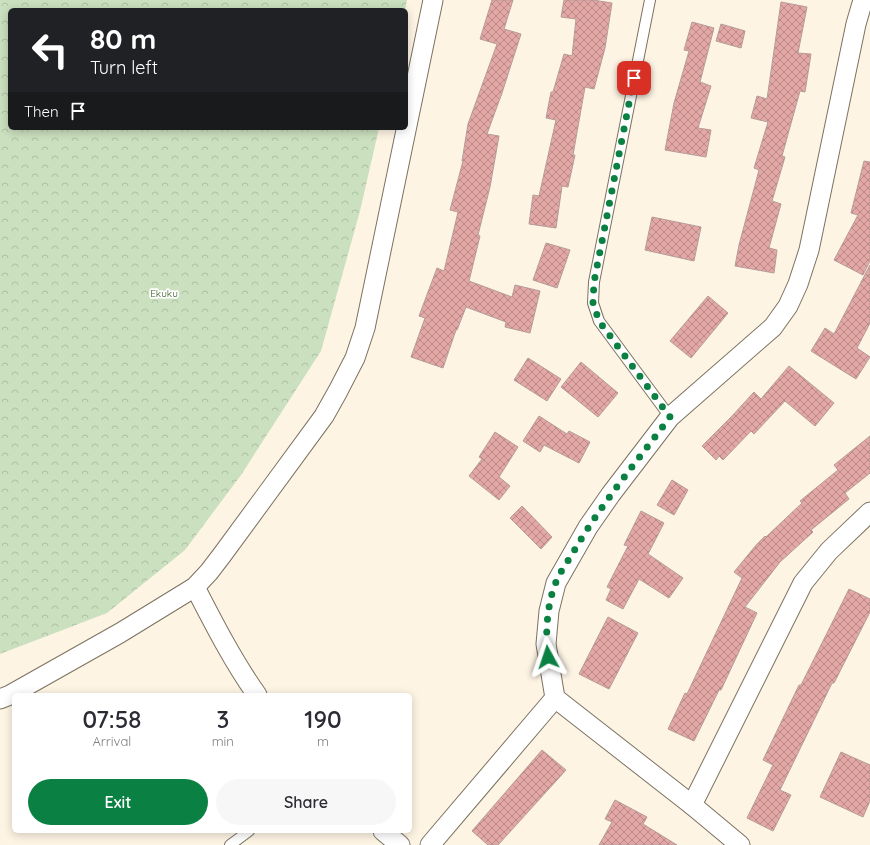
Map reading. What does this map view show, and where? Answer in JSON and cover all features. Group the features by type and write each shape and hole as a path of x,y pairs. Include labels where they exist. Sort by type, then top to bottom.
{"street":[{"path":"408,124 434,0"},
{"path":"740,845 692,805 555,698 546,644 548,611 556,583 593,520 670,417 773,327 788,306 798,284 809,250 856,24 863,0"},
{"path":"14,693 120,633 195,587 222,555 324,416 355,358 365,328 407,130"},
{"path":"692,805 803,583 829,551 870,512"},
{"path":"195,587 219,634 256,693"},
{"path":"0,699 12,694"},
{"path":"430,845 555,698"},
{"path":"386,833 400,845"}],"lane":[{"path":"650,0 594,282 593,303 599,321 670,417"},
{"path":"230,845 246,833"}],"green space":[{"name":"Ekuku","path":"0,0 407,0 405,8 8,8 8,130 379,130 360,211 321,351 241,475 185,550 107,613 0,654"}],"building":[{"path":"492,0 513,0 504,29 521,34 487,134 499,136 490,187 478,235 480,236 469,281 512,297 515,285 540,291 530,333 505,327 506,322 466,307 456,330 443,368 411,357 425,318 419,316 437,268 444,271 458,212 450,210 463,161 468,124 497,44 480,39"},
{"path":"564,0 593,0 612,3 605,48 594,89 585,87 573,155 575,155 568,187 562,186 556,228 529,224 533,195 539,196 556,120 546,118 551,92 553,92 564,54 572,56 576,19 561,17"},
{"path":"781,2 807,7 798,53 811,54 805,92 800,91 782,156 785,157 772,201 781,204 769,248 777,250 774,273 735,266 739,245 759,170 754,168 768,122 751,118 757,96 767,99"},
{"path":"692,22 714,28 700,82 711,86 698,128 711,130 706,157 665,150 674,103 689,51 684,50"},
{"path":"721,24 745,31 741,48 716,41"},
{"path":"864,161 870,162 870,261 863,275 834,260 858,215 851,213"},
{"path":"652,217 701,227 694,261 645,250"},
{"path":"546,243 570,250 557,288 533,280"},
{"path":"870,265 870,323 857,348 870,357 856,379 811,351 825,328 834,334"},
{"path":"708,296 728,313 691,358 670,341"},
{"path":"528,358 561,379 547,401 514,380"},
{"path":"581,362 618,393 598,417 561,387"},
{"path":"789,366 834,403 815,426 785,401 754,434 751,431 723,460 719,456 716,460 702,446 754,392 761,399"},
{"path":"539,416 567,434 569,431 590,442 579,463 544,445 540,452 523,441"},
{"path":"495,432 518,447 499,477 510,486 499,500 469,476 482,459 479,457"},
{"path":"870,436 870,473 845,493 849,499 811,530 813,532 780,562 745,607 757,613 721,690 719,690 694,741 668,729 685,693 687,694 742,578 734,572 757,544 802,503 800,501 838,470 834,465"},
{"path":"672,480 688,490 674,515 657,505"},
{"path":"522,506 552,537 541,549 510,518"},
{"path":"641,511 664,523 648,554 683,578 669,598 639,579 623,609 606,600 611,589 607,587 628,546 624,545"},
{"path":"849,589 870,599 870,612 834,683 832,683 780,790 791,795 773,831 747,818 773,765 763,760 799,685 801,685"},
{"path":"608,617 638,633 609,689 579,674"},
{"path":"542,750 566,770 498,845 488,845 472,831"},
{"path":"841,752 870,765 870,801 863,817 820,797"},
{"path":"615,800 647,817 643,824 677,845 599,845 612,822 605,819"}],"route":[{"path":"548,657 546,644 548,611 556,583 588,527 611,494 670,417 609,336 599,321 593,303 594,282 634,78"}]}
